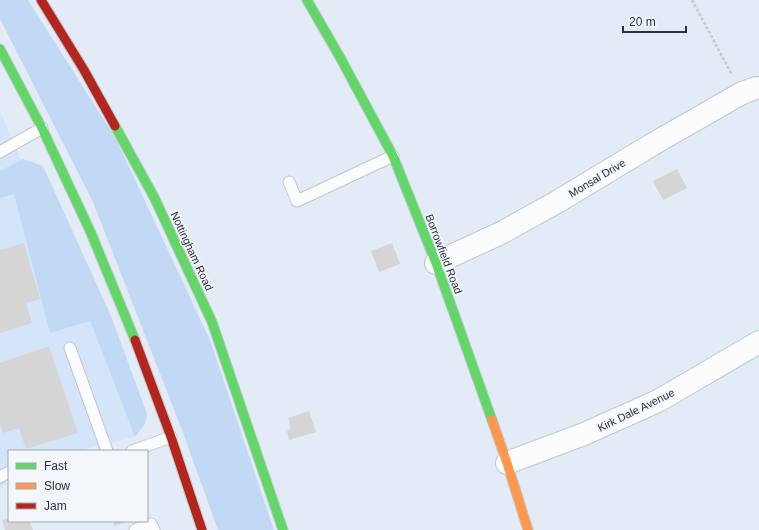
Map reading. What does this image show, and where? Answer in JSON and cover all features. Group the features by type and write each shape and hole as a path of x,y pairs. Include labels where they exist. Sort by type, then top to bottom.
{"street":[{"name":"Nottingham Road","path":"41,0 84,70 158,204 212,322 283,530"},
{"name":"Borrowfield Road","path":"307,0 341,59 393,156 436,263 507,463 528,530"},
{"path":"0,49 42,128 90,233 139,349 202,530"},
{"name":"Monsal Drive","path":"436,263 501,233 749,90"},
{"name":"Kirk Dale Avenue","path":"507,463 584,434 658,401 759,342"}],"lane":[{"path":"0,152 42,128"},
{"path":"289,182 297,201 393,156"},
{"path":"70,348 107,450"},
{"path":"135,450 170,437"},
{"path":"135,530 151,524 154,530"}],"path":[{"path":"692,0 749,90"}],"shaded area":[{"path":"0,0 28,0 116,139 210,340 274,530 218,530 182,430 93,202 0,19"},
{"path":"0,111 90,321 135,437 81,450 8,450 8,480 0,489"},
{"path":"23,159 43,166 111,316 147,414 145,424 135,437 90,321 50,333 14,194 0,198 0,171"}],"building":[{"path":"677,169 687,188 663,200 653,181"},
{"path":"24,243 40,299 26,303 32,323 0,333 0,250"},
{"path":"392,243 400,264 379,272 371,251"},
{"path":"49,346 78,433 26,449 19,428 3,433 0,425 0,363"},
{"path":"309,411 316,432 289,440 287,431 291,429 288,418"},
{"path":"8,518 8,522 29,522 33,530 5,530 2,520"},
{"path":"113,522 126,522 114,526"}],"traffic: fast":[{"path":"307,0 341,59 393,156 436,263 492,420"},
{"path":"0,49 42,128 91,233 135,340"},
{"path":"115,126 154,197 212,322 283,530"}],"traffic: slow":[{"path":"492,420 528,530"}],"traffic: jam":[{"path":"41,0 84,70 115,126"},
{"path":"135,340 171,437 202,530"}]}
